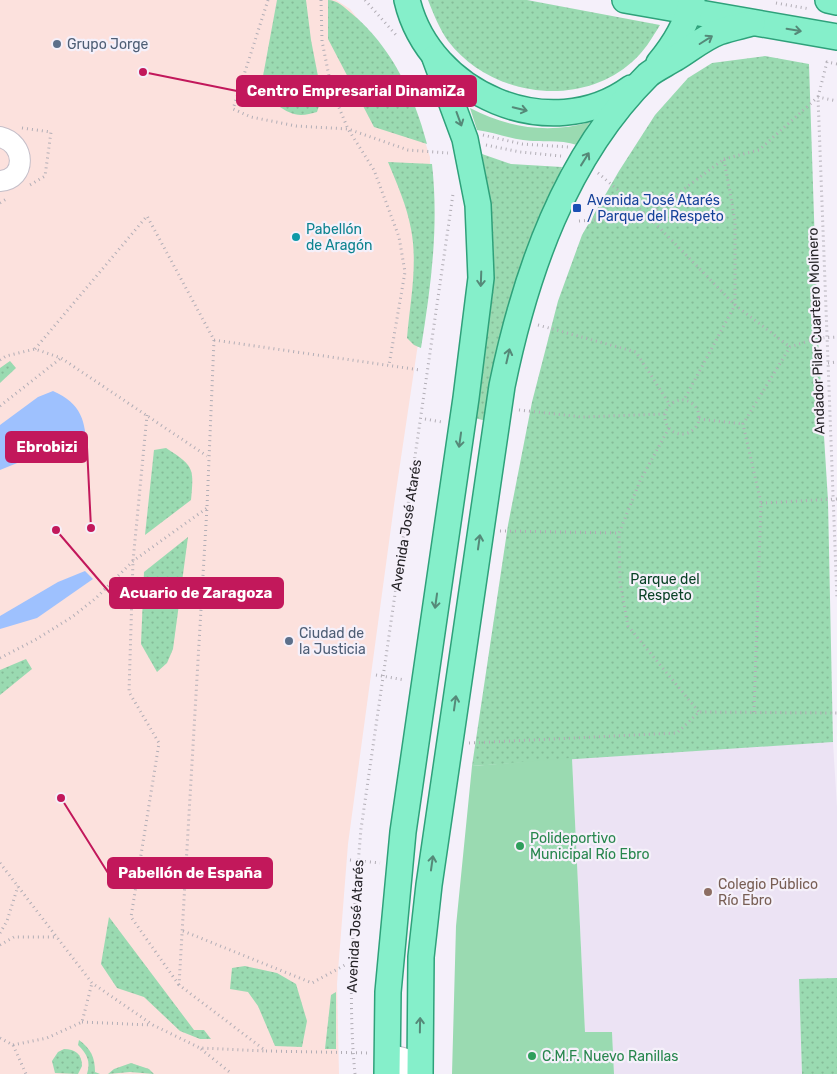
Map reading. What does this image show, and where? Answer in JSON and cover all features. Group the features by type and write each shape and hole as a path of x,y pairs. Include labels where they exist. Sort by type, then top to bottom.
{"main road":[{"path":"387,1064 391,942 402,832 478,310 481,278 478,205 454,152 459,120 435,58 409,8 391,0"},
{"path":"625,0 691,6 752,22 837,37"},
{"path":"420,1074 421,957 449,744 508,358 527,285 548,228 582,163 608,123 674,46 691,6"},
{"path":"435,58 470,89 499,104 530,111 562,112 594,106 623,93 649,74 718,32 752,22"}],"lane":[{"path":"0,137 9,139 18,148 20,160 17,172 6,181 0,181"},
{"path":"387,1064 403,1058 410,1074"}],"path":[{"path":"268,0 233,109 251,117 296,126 348,129 408,150 439,153 454,152 485,145 520,152 570,157 604,176 648,216 735,305 790,347"},
{"path":"321,0 322,41 332,91 348,129 374,170 401,245 405,272 389,365"},
{"path":"365,0 402,42"},
{"path":"776,2 828,4"},
{"name":"Andador Pilar Cuartero Molinero","path":"837,64 827,62 818,97 835,499 837,600"},
{"path":"579,221 648,216 724,160 759,150 818,97 837,101"},
{"path":"18,127 51,132 45,176"},
{"path":"684,400 735,305 735,221 724,160"},
{"name":"Avenida José Atarés","path":"355,1074 352,967 358,861 383,676 452,213 453,190"},
{"path":"0,360 6,356 35,348 147,216 214,340 207,456 207,507 179,985"},
{"path":"538,325 636,352 670,405"},
{"path":"754,712 761,503 742,424 790,347 818,338 837,337"},
{"path":"214,340 420,370"},
{"path":"35,348 61,358 207,456"},
{"path":"0,406 61,358"},
{"path":"828,363 837,362"},
{"path":"669,428 684,433 694,429 699,419 694,404 684,400 670,405 666,414 669,428 640,481 620,533 620,582 628,626 699,712"},
{"path":"519,410 582,417 666,414"},
{"path":"147,415 132,561 128,692 159,744 131,917 179,985 266,1051"},
{"path":"425,419 444,422"},
{"path":"699,419 742,424"},
{"path":"761,503 835,499"},
{"path":"0,658 35,640 72,617 96,598 132,561 207,507"},
{"path":"500,531 620,533"},
{"path":"376,675 404,679"},
{"path":"449,744 677,733 699,712 837,713"},
{"path":"350,860 377,863"},
{"path":"0,863 92,983 153,1025 200,1048 232,1074"},
{"path":"0,933 7,921 18,886"},
{"path":"182,931 312,983 345,964"},
{"path":"0,945 14,937 58,937"},
{"path":"82,1022 92,983"},
{"path":"13,1045 47,1038 82,1022 153,1025"},
{"path":"0,1038 13,1045 26,1074"},
{"path":"200,1048 354,1053 387,1064"}],"shaded area":[{"path":"0,0 336,0 350,9 371,36 410,96 430,157 429,270 395,498 348,844 337,984 339,1074 0,1074"},
{"name":"Colegio Público Río Ebro","path":"833,742 837,807 837,978 799,980 802,1074 614,1074 612,1032 585,1032 572,758"}],"green space":[{"path":"277,0 306,0 311,40 322,97 317,112 301,115 289,112 273,101 261,87"},
{"path":"328,0 343,6 351,13 378,40 389,56 408,89 427,144 374,127 328,39"},
{"path":"428,0 527,0 660,25 648,45 636,58 611,77 587,86 562,91 536,90 511,85 487,75 466,60 445,37"},
{"name":"Parque del Respeto","path":"765,56 809,64 818,338 828,501 833,742 472,766 508,525 532,402 558,301 582,235 619,171 655,115 688,78 712,63"},
{"path":"470,108 499,120 529,127 559,128 590,122 577,145 564,142 530,141 477,130"},
{"path":"482,154 511,164 562,167 507,310 499,338 486,421 475,418 491,303 491,205"},
{"path":"388,162 432,164 435,211 433,256 421,348 414,345 407,338 413,284 413,243 407,212"},
{"path":"10,361 16,368 0,383 0,368"},
{"path":"166,448 182,459 190,469 192,474 191,500 145,535 154,450"},
{"path":"188,537 173,649 167,663 157,672 141,644 144,572"},
{"path":"26,659 32,669 0,695 0,670"},
{"name":"Polideportivo Municipal Río Ebro","path":"572,758 585,1032 612,1032 614,1074 452,1074 456,926 472,766"},
{"path":"109,917 194,1030 204,1030 211,1039 200,1039 180,1031 144,997 117,988 101,964"},
{"path":"245,966 277,973 296,984 307,1021 302,1047 275,1046 258,1006 248,992 230,989 232,968"},
{"path":"837,978 837,1074 802,1074 799,979"},
{"path":"336,992 336,1049 325,1049 331,995"},
{"path":"79,1040 89,1050 93,1058 95,1072 100,1074 87,1074 88,1061 78,1045"},
{"path":"64,1049 75,1051 81,1058 82,1066 78,1074 55,1073 52,1061 58,1052"},
{"path":"131,1063 149,1069 154,1074 130,1072 108,1074 114,1069"}],"water":[{"path":"53,391 63,396 76,407 83,422 87,450 32,446 32,457 0,470 0,425 38,397"},
{"path":"85,571 93,579 37,618 0,629 0,616 58,582"}],"place":[{"name":"Grupo Jorge","path":"57,44"},
{"name":"Centro Empresarial DinamiZa","path":"143,72"},
{"name":"Avenida José Atarés / Parque del Respeto","path":"577,208"},
{"name":"Pabellón de Aragón","path":"296,237"},
{"name":"Ebrobizi","path":"91,528"},
{"name":"Acuario de Zaragoza","path":"56,530"},
{"name":"Ciudad de la Justicia","path":"289,641"},
{"name":"Pabellón de España","path":"61,798"},
{"name":"Polideportivo Municipal Río Ebro","path":"520,846"},
{"name":"Colegio Público Río Ebro","path":"708,892"},
{"name":"C.M.F. Nuevo Ranillas","path":"532,1056"}]}
